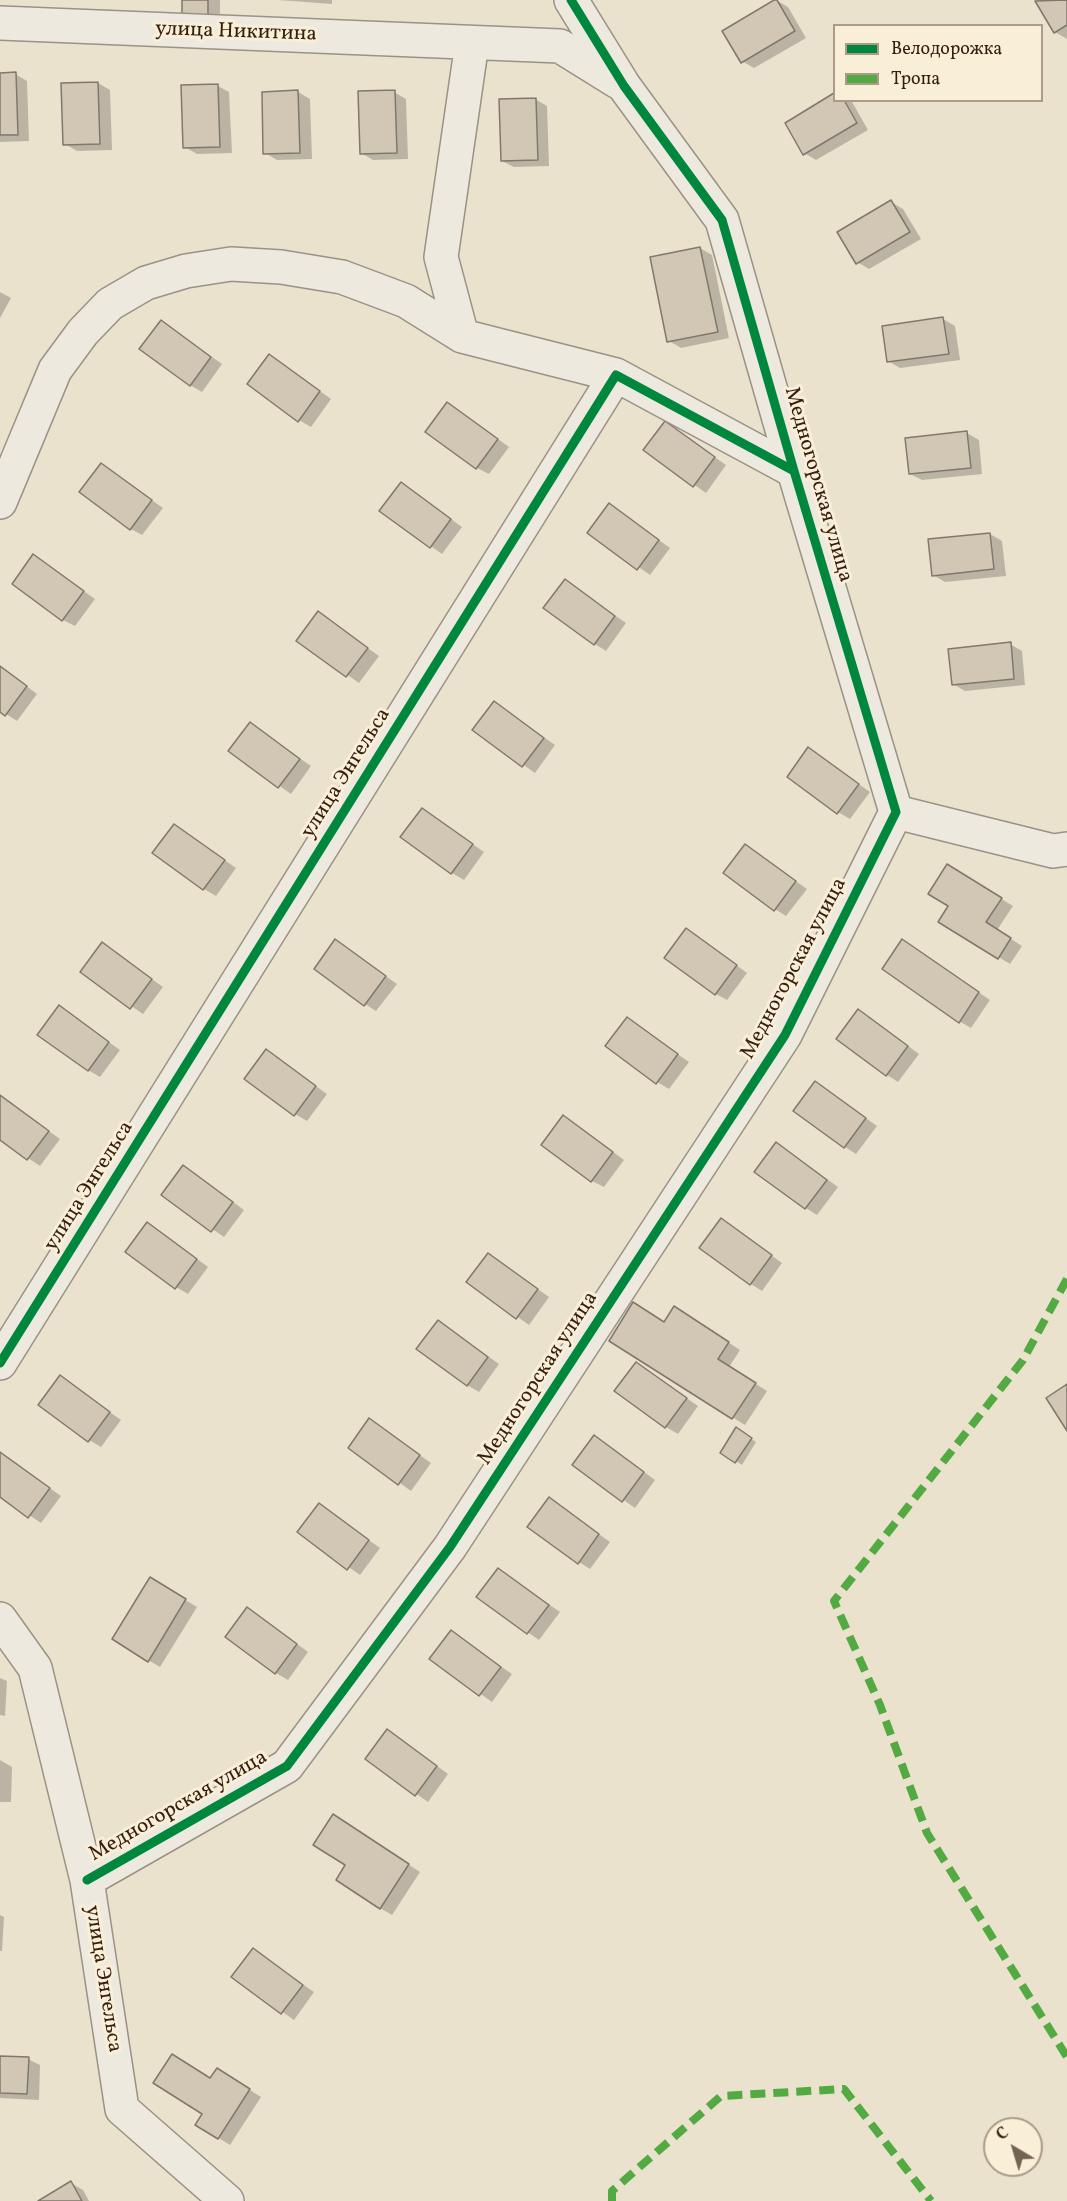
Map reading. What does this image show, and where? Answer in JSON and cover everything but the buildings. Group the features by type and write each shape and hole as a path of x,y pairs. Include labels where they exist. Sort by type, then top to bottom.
{"street":[{"name":"Медногорская улица","path":"87,1880 287,1766 450,1547 785,1035 896,812 722,220 624,86 571,0"},
{"name":"улица Никитина","path":"0,23 560,46 624,86"},
{"path":"462,336 441,257 472,43"},
{"path":"0,502 56,370 83,332 110,304 146,283 186,271 231,264 281,267 342,277 406,301 462,336 616,375 794,471"},
{"name":"улица Энгельса","path":"0,1363 616,375"},
{"path":"896,812 1062,857"},
{"name":"улица Энгельса","path":"0,1619 35,1668 87,1880 122,2109 227,2201"}],"marked path":[{"path":"1067,1279 1023,1360 834,1601 880,1705 927,1833 1067,2057"},
{"path":"612,2201 612,2191 721,2096 844,2089 931,2201"}],"cycle path":[{"path":"87,1880 287,1766 450,1547 785,1035 896,812 722,220 624,86 571,0"},
{"path":"0,1363 616,375 794,471"}]}
